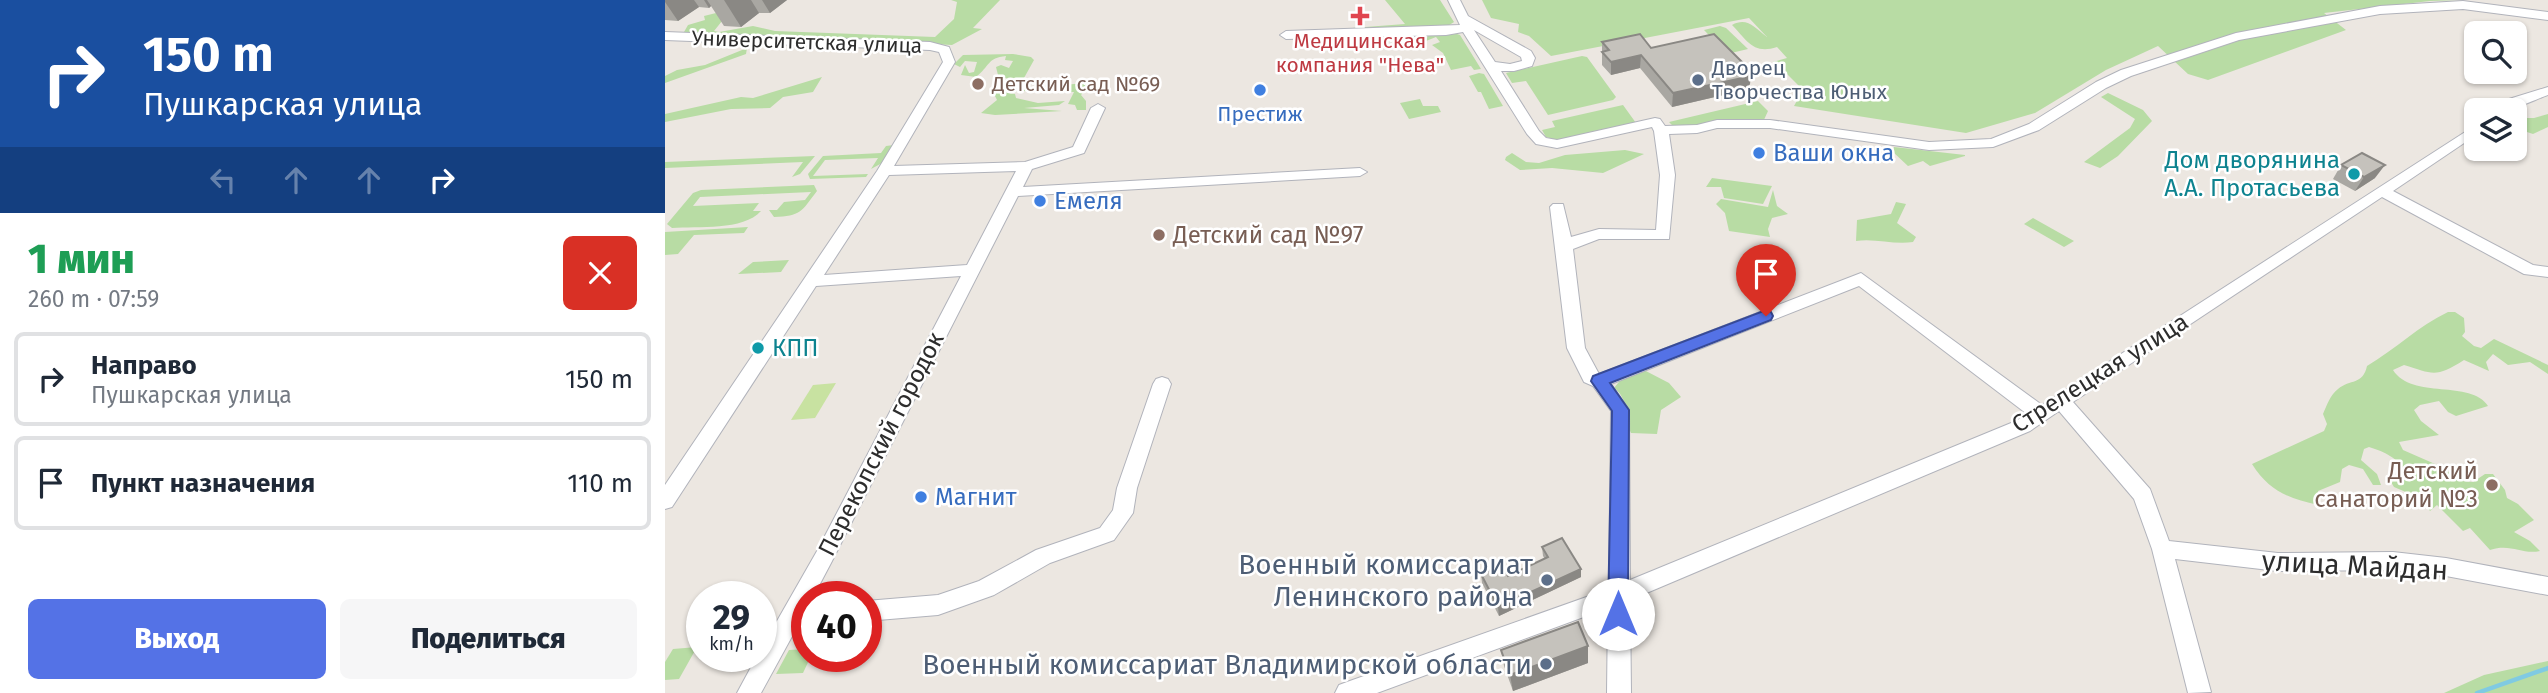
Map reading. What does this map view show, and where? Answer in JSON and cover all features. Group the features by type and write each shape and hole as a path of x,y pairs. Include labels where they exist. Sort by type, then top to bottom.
{"street":[{"path":"1456,4 1534,135 1541,141 1557,144 1658,126 1697,129 1717,124 1770,124 1929,146 1993,144 2034,127 2101,85 2126,73 2236,37 2380,10 2463,5 2548,16"},
{"path":"2491,19 2548,25"},
{"path":"1286,35 1447,31 1472,27 1529,58 1527,63 1518,68 1503,69 1492,65"},
{"name":"Университетская улица","path":"665,36 901,44 930,46 947,54 949,62 940,79 884,171"},
{"path":"2526,98 2548,91"},
{"path":"665,501 884,171 1026,166 1079,150 1098,108"},
{"path":"1565,247 1577,238 1602,234 1663,235 1666,167 1658,126"},
{"name":"Стрелецкая улица","path":"1347,693 1618,595 1906,477 2022,426 2464,137"},
{"name":"Перекопский городок","path":"816,581 970,271 1026,166"},
{"path":"1013,192 1360,172"},
{"path":"2382,191 2530,270 2548,272"},
{"path":"1558,207 1576,348 1590,377 1599,381 1620,410 1619,693"},
{"path":"812,281 970,271"},
{"path":"1599,381 1861,279 2041,414"},
{"path":"882,610 938,605 986,588 1043,556 1107,534 1123,513 1127,488 1162,384"},
{"path":"2061,401 2143,495 2162,549 2199,692"},
{"name":"улица Майдан","path":"2162,549 2278,562 2393,561 2446,567 2548,586"},
{"name":"Перекопский городок","path":"749,693 791,628"}],"green space":[{"path":"951,0 1000,0 973,28 982,29 952,45 684,32 688,25 705,20 704,16 720,12 726,16 714,31 719,32 753,26 775,31 935,37 954,19 957,2"},
{"path":"1385,0 1440,0 1454,22 1443,29 1339,29 1405,24"},
{"path":"1482,0 2460,0 2324,13 2346,30 2208,80 2188,74 2158,46 2106,70 2035,113 1966,133 1794,106 1803,90 1787,74 1781,75 1773,67 1773,62 1787,58 1777,47 1762,49 1751,45 1732,25 1746,23 1767,37 1749,18 1551,56 1529,36 1518,32 1519,24 1491,18"},
{"path":"1720,26 1726,28 1748,49 1727,54 1704,30"},
{"path":"1457,34 1481,69 1474,70 1471,66 1451,70 1443,53 1432,45 1440,42 1436,37 1426,41 1428,35"},
{"path":"747,48 746,54 665,83 665,76 677,70 705,65"},
{"path":"1013,54 1034,60 1024,78 1009,82 1003,92 1038,103 1065,101 1059,105 1024,108 1062,111 995,115 981,113 997,100 994,94 1008,79 998,75 996,67 1001,65 1009,68 1013,61 1005,60 1006,56 995,59 976,77 961,75 965,65 969,73 974,72 977,62 965,61 960,67 954,64 963,55"},
{"path":"1587,57 1616,97 1613,100 1548,115 1526,81 1512,83 1506,73"},
{"path":"1484,74 1503,106 1489,109 1469,76"},
{"path":"822,77 813,92 783,97 770,108 731,109 665,122 665,114 741,97 753,98"},
{"path":"1101,83 1102,86 1087,88 1081,95 1086,101 1086,110 1077,110 1075,105 1068,104 1074,92 1022,91 1034,87"},
{"path":"2108,93 2143,110 2152,121 2118,156 2100,168 2084,162 2130,128 2135,119 2101,97"},
{"path":"1420,99 1423,106 1438,106 1441,112 1409,119 1400,103"},
{"path":"1758,101 1768,111 1763,122 1713,121 1698,126 1672,125 1669,122"},
{"path":"1623,105 1636,123 1560,141 1546,137 1542,130 1555,127 1552,121"},
{"path":"2548,114 2548,127 2533,134 2527,132 2527,118"},
{"path":"894,145 884,162 871,169 878,158 825,160 813,176 868,174 866,177 810,179 808,174 823,156 881,153 886,146"},
{"path":"1894,147 1965,156 1930,166 1923,161 1908,166 1893,152"},
{"path":"1625,150 1644,154 1603,173 1552,168 1520,170 1505,160 1512,153 1526,162 1539,163 1565,155"},
{"path":"815,156 800,174 792,177 803,162 665,168 665,162"},
{"path":"1712,178 1772,186 1763,204 1724,198 1721,187 1706,187"},
{"path":"814,185 817,191 800,212 795,214 774,217 769,210 777,210 784,202 805,200 811,192 700,197 693,206 759,203 753,211 761,211 732,225 672,228 667,224 693,193 701,190"},
{"path":"1773,190 1777,206 1788,214 1772,218 1768,229 1770,237 1729,231 1725,213 1716,204 1721,199 1768,207"},
{"path":"1896,202 1906,204 1897,223 1916,237 1913,242 1856,241 1857,220 1891,214"},
{"path":"2033,218 2074,241 2064,247 2024,224"},
{"path":"748,227 744,233 694,235 678,254 665,255 665,232"},
{"path":"789,260 781,272 738,274 753,262"},
{"path":"2448,312 2455,312 2464,318 2465,332 2462,336 2474,346 2481,348 2494,339 2548,365 2548,374 2530,362 2508,365 2493,354 2486,362 2489,371 2464,360 2447,370 2434,373 2404,365 2393,370 2402,379 2413,384 2469,393 2488,406 2456,416 2448,412 2439,401 2420,405 2414,410 2421,421 2439,435 2399,442 2403,450 2435,464 2462,481 2473,482 2485,474 2493,474 2505,490 2507,498 2518,504 2534,520 2514,532 2530,541 2540,551 2504,548 2490,550 2470,528 2463,531 2437,505 2430,511 2422,499 2394,487 2391,482 2406,474 2403,468 2391,456 2369,447 2364,449 2361,460 2377,474 2381,485 2373,485 2363,469 2349,465 2342,469 2340,482 2318,491 2318,505 2280,492 2265,481 2252,464 2324,431 2327,424 2323,414 2335,391 2359,379 2367,366"},
{"path":"1642,369 1669,383 1681,397 1661,410 1657,434 1631,433 1622,397 1614,388 1623,377"},
{"path":"836,383 815,418 791,420 813,385"},
{"path":"686,648 686,667 679,679 665,680 665,662 673,649"},
{"path":"789,650 791,672 803,673 776,674"},
{"path":"2548,661 2548,693 2444,693 2484,675"}],"building":[{"path":"1640,34 1651,48 1714,34 1751,71 1747,77 1673,93 1641,55 1611,62 1602,52 1609,50 1602,42"},
{"path":"2362,153 2385,165 2364,177 2341,165"},
{"name":"Военный комиссариат Ленинского района","path":"1562,538 1581,569 1498,607 1481,574 1502,565 1508,576 1548,557 1542,547"},
{"path":"1578,622 1588,646 1510,675 1501,650"}],"waterway":[{"path":"2477,693 2548,668"}],"place":[{"name":"Медицинская компания \"Нева\"","path":"1360,16"},
{"name":"Дворец Творчества Юных","path":"1698,80"},
{"name":"Детский сад №69","path":"978,84"},
{"name":"Престиж","path":"1260,90"},
{"name":"Ваши окна","path":"1759,153"},
{"name":"Дом дворянина А.А. Протасьева","path":"2354,174"},
{"name":"Емеля","path":"1040,201"},
{"name":"Детский сад №97","path":"1159,235"},
{"name":"КПП","path":"758,348"},
{"name":"Детский санаторий №3","path":"2492,485"},
{"name":"Магнит","path":"921,497"},
{"name":"Военный комиссариат Ленинского района","path":"1547,580"},
{"name":"Военный комиссариат Владимирской области","path":"1546,664"}],"route":[{"path":"1618,614 1620,410 1599,381 1766,316"}]}
